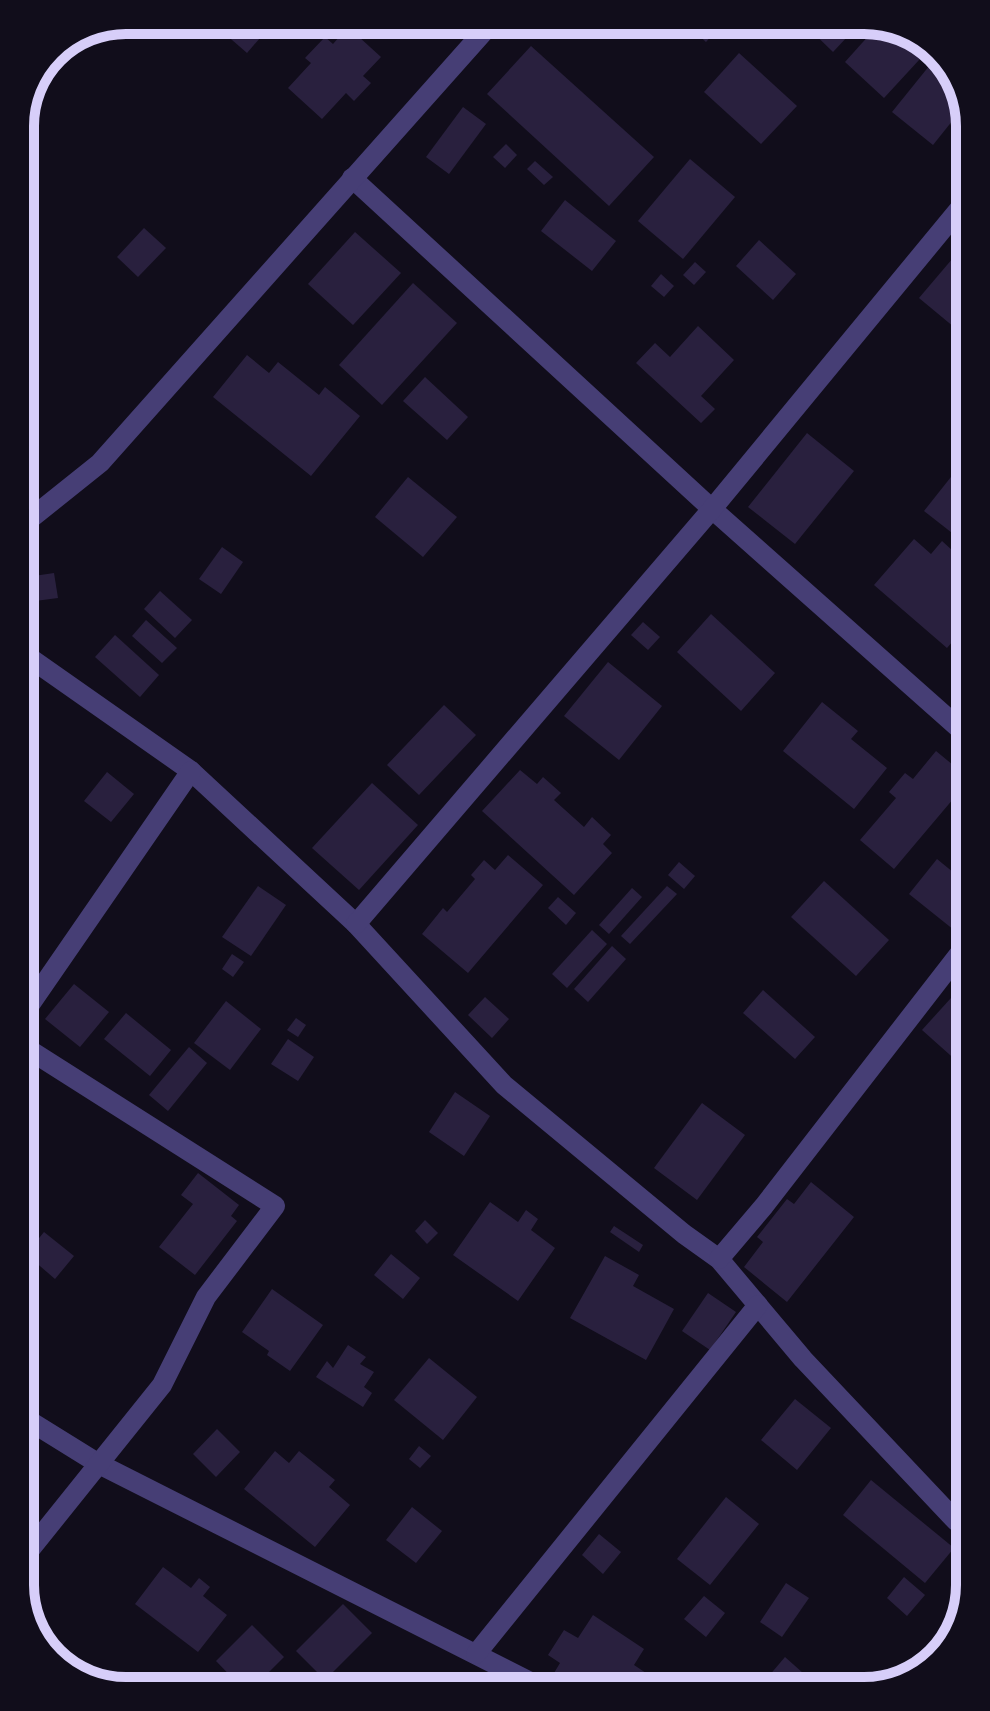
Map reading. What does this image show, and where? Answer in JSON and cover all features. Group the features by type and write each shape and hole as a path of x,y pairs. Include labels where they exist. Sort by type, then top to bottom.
{"street":[{"path":"34,516 100,463 481,34"},
{"path":"352,178 712,509 956,726"},
{"path":"356,924 712,509 956,213"},
{"path":"34,661 191,771 356,924 504,1085 684,1234 719,1259 814,1370 956,1521"},
{"path":"34,999 191,771"},
{"path":"719,1259 764,1206 956,958"},
{"path":"34,1053 275,1206 206,1297 162,1385 34,1545"},
{"path":"476,1654 758,1305"},
{"path":"34,1424 99,1464 521,1677"}],"building":[{"path":"225,34 256,34 260,38 247,53"},
{"path":"342,34 356,34 381,57 363,76 371,83 354,101 346,93 322,119 288,88 311,63 305,58 325,37 333,44"},
{"path":"697,34 713,34 706,42"},
{"path":"814,34 850,34 833,52"},
{"path":"870,34 893,39 923,56 884,98 845,62"},
{"path":"531,46 654,157 609,206 487,94"},
{"path":"739,53 797,106 761,144 704,92"},
{"path":"931,63 946,85 955,117 933,145 892,112"},
{"path":"463,107 486,124 449,174 426,157"},
{"path":"506,144 517,155 505,168 493,157"},
{"path":"690,159 735,197 683,259 638,221"},
{"path":"535,161 553,177 544,185 527,169"},
{"path":"565,200 616,241 592,271 541,231"},
{"path":"144,228 166,248 138,277 117,257"},
{"path":"355,232 401,273 353,325 308,284"},
{"path":"759,240 796,274 773,300 736,266"},
{"path":"956,254 956,329 919,298"},
{"path":"695,262 706,272 694,285 683,275"},
{"path":"661,274 674,286 664,297 651,286"},
{"path":"413,283 457,323 382,405 339,365"},
{"path":"698,326 734,360 701,396 715,409 701,423 636,363 655,343 670,357"},
{"path":"247,355 269,373 278,362 319,395 325,387 360,416 311,476 213,397"},
{"path":"425,377 468,417 447,440 403,401"},
{"path":"807,433 854,471 795,544 748,507"},
{"path":"956,471 956,536 924,511"},
{"path":"408,477 457,517 423,557 375,517"},
{"path":"914,539 931,554 942,541 956,554 956,637 947,648 874,585"},
{"path":"222,547 243,562 221,594 199,579"},
{"path":"54,573 58,598 34,601 34,576"},
{"path":"160,591 192,620 175,638 144,609"},
{"path":"711,614 775,673 741,711 677,652"},
{"path":"146,620 177,648 162,663 132,636"},
{"path":"643,622 660,637 648,650 631,635"},
{"path":"115,635 159,675 140,697 95,657"},
{"path":"608,662 662,706 619,760 564,716"},
{"path":"822,702 858,731 851,739 887,768 854,809 783,751"},
{"path":"444,705 476,735 419,795 387,765"},
{"path":"936,751 956,767 956,796 894,869 860,840 896,798 889,792 905,773 913,779"},
{"path":"520,770 537,784 543,777 561,793 554,800 584,827 592,817 611,835 603,844 612,853 574,895 482,811"},
{"path":"107,772 134,794 111,822 84,801"},
{"path":"372,783 418,825 359,890 312,848"},
{"path":"508,855 543,885 468,973 422,934 443,908 447,912 475,879 471,875 484,860 495,870"},
{"path":"937,859 956,875 956,928 954,930 909,894"},
{"path":"679,862 695,876 684,889 668,875"},
{"path":"824,881 889,940 856,976 791,917"},
{"path":"258,886 286,905 251,956 222,937"},
{"path":"667,886 677,894 630,944 621,936"},
{"path":"632,888 642,897 609,934 599,925"},
{"path":"558,897 576,913 566,925 548,908"},
{"path":"592,930 607,944 567,988 552,974"},
{"path":"612,946 626,959 588,1002 574,989"},
{"path":"232,954 244,962 233,977 222,969"},
{"path":"74,984 109,1012 80,1047 45,1019"},
{"path":"763,990 815,1037 795,1059 743,1013"},
{"path":"956,992 956,1060 922,1030"},
{"path":"485,997 509,1019 492,1038 468,1015"},
{"path":"226,1001 261,1029 230,1070 194,1043"},
{"path":"126,1013 171,1050 150,1076 104,1039"},
{"path":"296,1018 306,1025 298,1037 287,1030"},
{"path":"288,1039 314,1057 298,1081 271,1064"},
{"path":"189,1047 207,1063 168,1111 149,1095"},
{"path":"455,1092 490,1116 464,1156 429,1132"},
{"path":"702,1103 745,1135 697,1200 654,1168"},
{"path":"198,1173 239,1205 231,1216 237,1221 195,1275 159,1247 193,1204 181,1195"},
{"path":"811,1182 854,1217 787,1302 744,1267 763,1242 757,1237 787,1199 794,1204"},
{"path":"490,1202 518,1222 526,1210 538,1219 531,1230 555,1248 518,1301 453,1255"},
{"path":"425,1220 438,1233 427,1244 415,1231"},
{"path":"614,1226 643,1245 639,1252 610,1232"},
{"path":"44,1232 74,1256 55,1279 34,1261 34,1244"},
{"path":"391,1254 420,1278 403,1299 374,1275"},
{"path":"605,1256 639,1275 633,1286 674,1309 646,1360 570,1318"},
{"path":"272,1289 323,1325 290,1371 242,1332"},
{"path":"708,1293 736,1312 710,1350 682,1331"},
{"path":"348,1345 366,1357 360,1364 374,1372 364,1387 372,1393 363,1407 316,1377 327,1361 333,1368"},
{"path":"429,1358 477,1397 443,1440 394,1400"},
{"path":"795,1399 831,1428 797,1470 761,1440"},
{"path":"217,1429 240,1452 216,1477 193,1454"},
{"path":"419,1446 431,1456 420,1468 409,1459"},
{"path":"275,1451 289,1463 299,1451 335,1480 329,1487 350,1505 315,1547 244,1489"},
{"path":"871,1480 954,1548 925,1583 843,1515"},
{"path":"726,1497 759,1524 710,1585 677,1559"},
{"path":"412,1507 442,1531 416,1563 386,1540"},
{"path":"599,1534 621,1552 603,1574 582,1555"},
{"path":"163,1567 191,1588 199,1578 210,1587 203,1596 227,1615 198,1652 135,1604"},
{"path":"904,1577 925,1595 907,1616 887,1598"},
{"path":"786,1583 809,1598 782,1637 760,1622"},
{"path":"704,1596 725,1613 706,1637 684,1619"},
{"path":"343,1604 372,1633 328,1677 322,1677 296,1651"},
{"path":"593,1615 644,1649 634,1665 646,1673 643,1677 560,1677 554,1673 560,1663 548,1655 564,1630 578,1638"},
{"path":"252,1625 284,1657 264,1677 231,1677 216,1661"},
{"path":"785,1657 808,1677 768,1677"}]}
